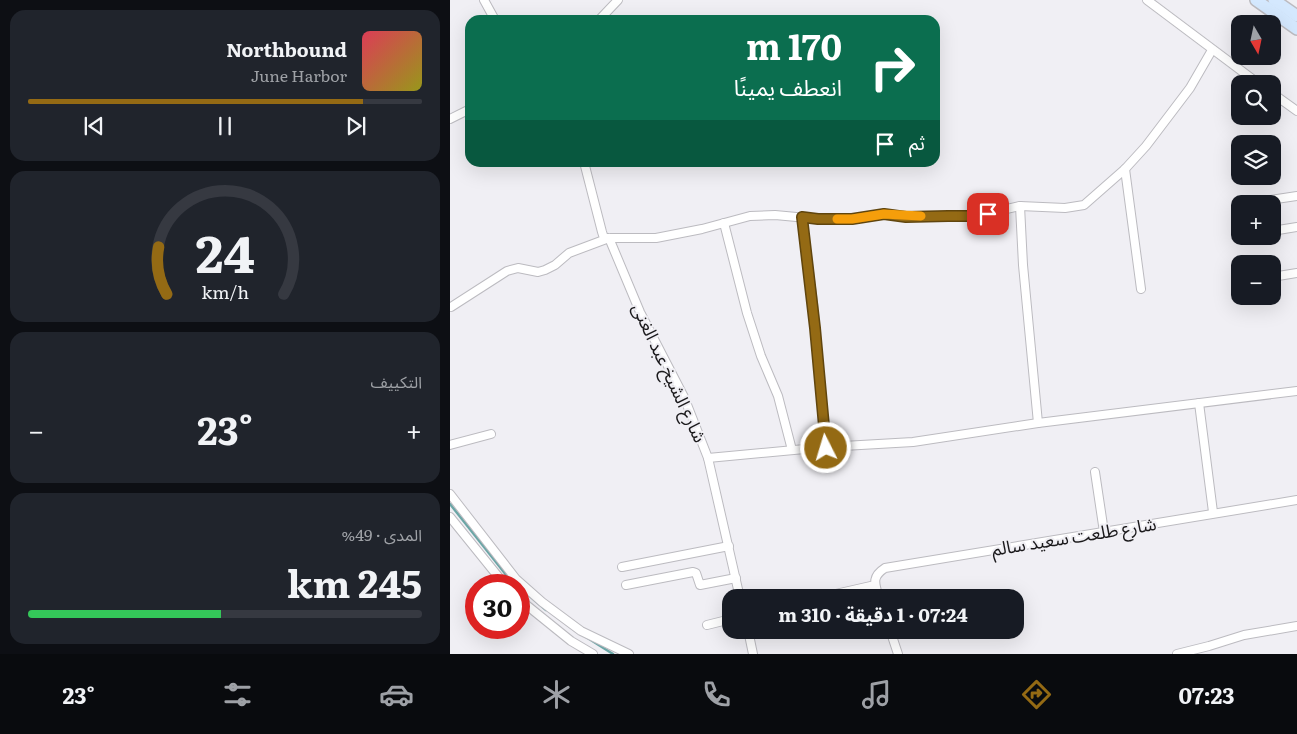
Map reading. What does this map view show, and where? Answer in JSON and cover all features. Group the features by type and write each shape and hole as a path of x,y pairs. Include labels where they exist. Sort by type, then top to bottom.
{"main road":[{"path":"1256,0 1297,29"},
{"path":"1274,0 1297,16"}],"street":[{"path":"484,0 492,15"},
{"path":"604,15 618,0"},
{"path":"1147,0 1247,75"},
{"path":"451,307 507,271 518,268 538,272 545,270 555,265 569,253 609,238 656,238 750,216 763,215 818,219 852,219 884,214 906,217 977,216 1020,206 1065,208 1084,205 1125,169 1167,120 1190,88 1212,50"},
{"path":"1281,99 1297,111"},
{"path":"450,120 465,112"},
{"name":"شارع الشيخ عبد الغنى","path":"585,167 604,238 609,238 640,312 684,397 708,458 738,589"},
{"path":"1125,169 1141,289"},
{"path":"1281,198 1297,196"},
{"path":"1020,206 1038,423"},
{"path":"802,217 814,312 826,448"},
{"path":"724,223 749,320 778,396 792,450"},
{"path":"1281,229 1297,227"},
{"path":"1281,276 1297,273"},
{"path":"708,458 913,442 1038,423 1297,391"},
{"path":"1199,403 1213,512"},
{"path":"450,445 491,434"},
{"path":"1095,472 1104,532"},
{"path":"450,494 516,579 581,632 629,654"},
{"name":"شارع طلعت سعيد سالم","path":"875,585 877,573 885,568 1213,512 1297,500"},
{"path":"450,517 496,574"},
{"path":"622,568 729,546"},
{"path":"626,584 693,572 696,573 700,585 736,578"},
{"path":"857,589 875,585 877,589"},
{"path":"530,608 572,641 593,654"},
{"path":"707,625 722,621"},
{"path":"1177,654 1244,635 1297,626"},
{"path":"750,639 753,654"},
{"path":"893,639 898,654"}],"waterway":[{"path":"450,504 505,574"},
{"path":"530,596 546,610"},
{"path":"586,637 613,654"}],"slow traffic":[{"path":"837,219 852,219 884,214 906,217 921,216"}],"route":[{"path":"826,448 813,304 802,217 852,219 884,214 906,217 977,216 988,214"}]}
